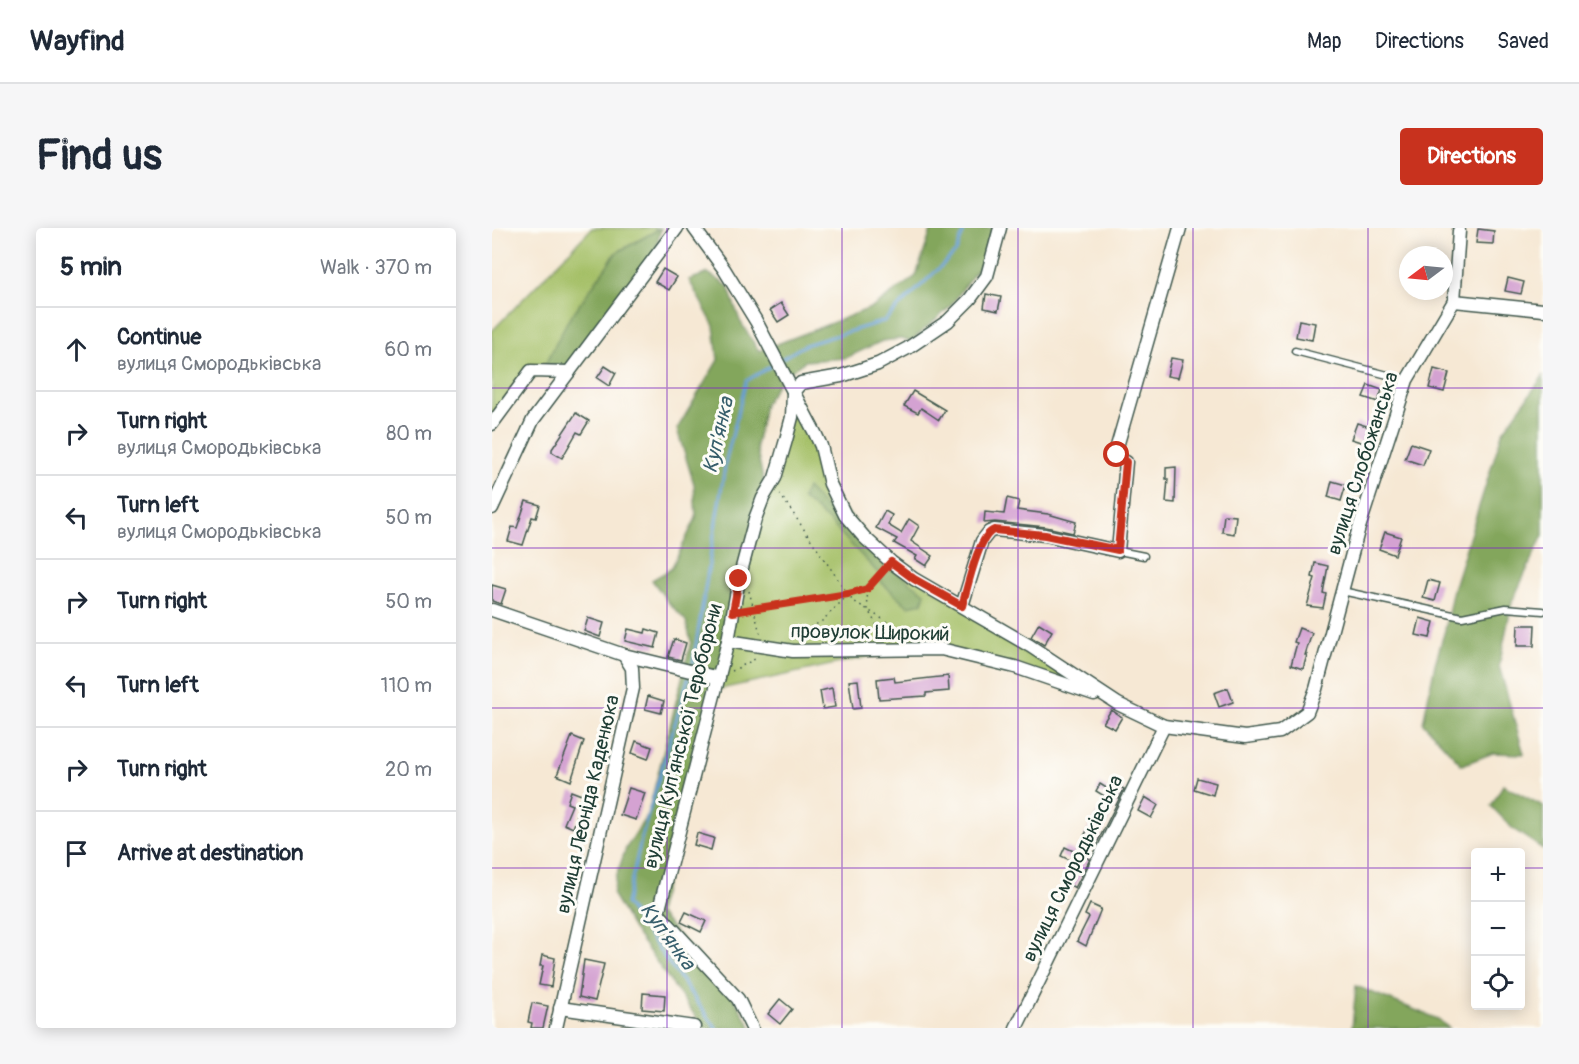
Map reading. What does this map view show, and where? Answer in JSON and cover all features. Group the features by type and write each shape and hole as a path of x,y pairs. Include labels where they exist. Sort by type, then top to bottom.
{"street":[{"path":"492,508 533,420 677,228"},
{"path":"694,228 724,269 781,368 821,446 830,484 845,515 864,537 914,579 1030,646 1113,701 1164,726"},
{"path":"793,392 801,383 841,376 878,364 908,348 948,321 970,299 987,276 1000,228"},
{"path":"962,606 982,541 989,532 994,530 1045,535 1118,550 1126,462 1119,459 1116,450 1180,228"},
{"name":"вулиця Слобожанська","path":"1164,726 1245,737 1280,732 1307,712 1316,689 1358,531 1407,380 1454,301 1458,230"},
{"path":"1454,301 1543,310"},
{"path":"492,424 531,371 569,372"},
{"name":"вулиця Куп'янської Тероборони","path":"752,1028 738,999 658,913 728,641 739,579 755,519 772,483 786,440 792,417 793,392"},
{"path":"492,610 624,655 719,678"},
{"name":"провулок Широкий","path":"728,641 793,651 941,649 1015,667 1113,701"},
{"name":"вулиця Леоніда Каденюка","path":"556,1028 633,688 632,668 624,655"},
{"name":"вулиця Смородьківська","path":"1016,1028 1164,726"},
{"path":"561,1008 694,1028"}],"lane":[{"path":"1295,351 1407,380"},
{"path":"1118,550 1144,556"},
{"path":"1342,591 1462,616 1506,608 1543,611"}],"path":[{"path":"772,483 852,600 892,625 922,639"},
{"path":"733,612 867,589 891,562"},
{"path":"867,589 868,610 891,650"},
{"path":"749,592 763,646"}],"green space":[{"path":"592,228 657,228 615,253 545,365 492,424 492,331"},
{"path":"661,228 656,249 570,367 545,365 567,322 616,253"},
{"path":"932,228 993,228 981,264 949,308 911,341 900,339 882,341 846,358 805,361 780,380 764,405 756,446 766,493 658,913 727,987 752,1028 704,1028 633,929 613,895 616,877 626,848 648,814 691,642 686,621 652,580 671,569 696,518 694,484 677,429 718,360 714,326 689,280 708,273 728,286 740,321 759,351 873,307 916,276"},
{"path":"1543,376 1543,535 1512,602 1499,666 1524,754 1493,753 1462,765 1423,723 1435,664 1445,630 1452,593 1502,433"},
{"path":"793,392 837,501 891,562 1113,701 946,650 912,649 716,690 740,575 780,461"},
{"path":"807,488 868,552 925,593 922,603 908,606 882,583 879,574 831,523 802,498"},
{"path":"1503,785 1543,806 1543,849 1513,829 1491,806"},
{"path":"1356,986 1435,1018 1449,1028 1352,1028"}],"building":[{"path":"1478,229 1494,231 1493,244 1476,243"},
{"path":"663,269 677,277 669,290 655,282"},
{"path":"1508,278 1524,282 1521,294 1505,291"},
{"path":"986,294 1001,297 998,311 984,308"},
{"path":"781,303 789,315 778,322 770,310"},
{"path":"1299,320 1315,323 1312,340 1296,337"},
{"path":"1171,358 1183,360 1178,378 1167,376"},
{"path":"605,366 616,373 609,386 597,378"},
{"path":"1434,369 1449,373 1444,392 1429,388"},
{"path":"1368,385 1382,390 1378,402 1363,397"},
{"path":"913,391 945,410 939,420 921,408 918,413 904,406"},
{"path":"576,413 589,421 581,434 577,432 562,458 552,452 552,449"},
{"path":"1357,423 1370,427 1364,443 1351,439"},
{"path":"1411,443 1429,449 1423,465 1405,459"},
{"path":"1176,467 1175,503 1166,502 1168,479 1166,479 1166,468"},
{"path":"1332,481 1346,485 1341,501 1328,497"},
{"path":"1007,498 1019,501 1017,510 1048,514 1076,522 1073,533 1046,527 984,523 985,512 1004,514"},
{"path":"526,501 540,505 536,518 532,517 523,545 508,541 512,527 517,528"},
{"path":"885,511 892,515 888,525 901,533 909,519 919,526 911,541 933,556 926,566 915,559 917,556 894,543 897,539 876,528"},
{"path":"1224,515 1236,516 1234,534 1222,532"},
{"path":"1385,532 1401,537 1395,555 1379,549"},
{"path":"1315,563 1328,566 1323,608 1307,606 1315,578 1312,577"},
{"path":"1428,580 1440,583 1435,601 1423,598"},
{"path":"492,585 506,589 501,604 492,601"},
{"path":"588,618 604,623 600,637 584,631"},
{"path":"1420,618 1434,622 1430,638 1416,635"},
{"path":"1039,623 1052,631 1044,645 1031,637"},
{"path":"1518,625 1535,625 1534,646 1517,646"},
{"path":"1299,628 1312,633 1303,669 1291,665 1297,643 1294,642"},
{"path":"628,629 645,633 646,629 659,633 655,648 625,641"},
{"path":"674,639 686,643 681,660 668,657"},
{"path":"948,676 949,691 926,693 926,696 879,699 877,679 894,677 895,682"},
{"path":"858,680 861,708 853,709 849,681"},
{"path":"832,688 835,707 823,709 820,691"},
{"path":"1228,688 1233,702 1219,707 1214,693"},
{"path":"648,696 664,701 661,713 645,709"},
{"path":"1111,710 1122,717 1115,729 1103,723"},
{"path":"572,736 584,741 571,781 557,775"},
{"path":"636,741 652,747 648,759 632,753"},
{"path":"1197,778 1216,783 1213,795 1194,789"},
{"path":"1100,784 1111,791 1115,784 1124,789 1097,843 1084,836 1106,797 1096,791"},
{"path":"629,788 645,793 636,820 620,815"},
{"path":"571,791 584,796 573,828 564,824 572,805 567,803"},
{"path":"1145,797 1158,805 1151,818 1138,811"},
{"path":"697,833 714,838 711,850 694,845"},
{"path":"1065,847 1090,859 1075,888 1063,881 1074,862 1061,856"},
{"path":"1090,904 1101,909 1086,946 1077,941 1089,917 1085,915"},
{"path":"686,912 706,921 701,932 681,922"},
{"path":"542,955 555,958 551,987 539,985 543,966 540,966"},
{"path":"584,960 604,964 595,1001 579,997"},
{"path":"643,993 665,995 664,1011 642,1009"},
{"path":"780,999 792,1009 780,1024 768,1014"},
{"path":"532,1003 548,1006 543,1028 531,1028 532,1023 528,1022"}],"waterway":[{"name":"Куп'янка","path":"781,359 805,345 884,321 956,252 965,228"},
{"name":"Куп'янка","path":"693,663 726,460 746,381 776,363"},
{"name":"Куп'янка","path":"688,679 642,836 626,904 716,1028"}],"route":[{"path":"739,579 733,612 867,589 891,562 914,579 962,606 982,541 989,532 994,530 1045,535 1118,550 1126,462 1119,459 1117,455"}]}
